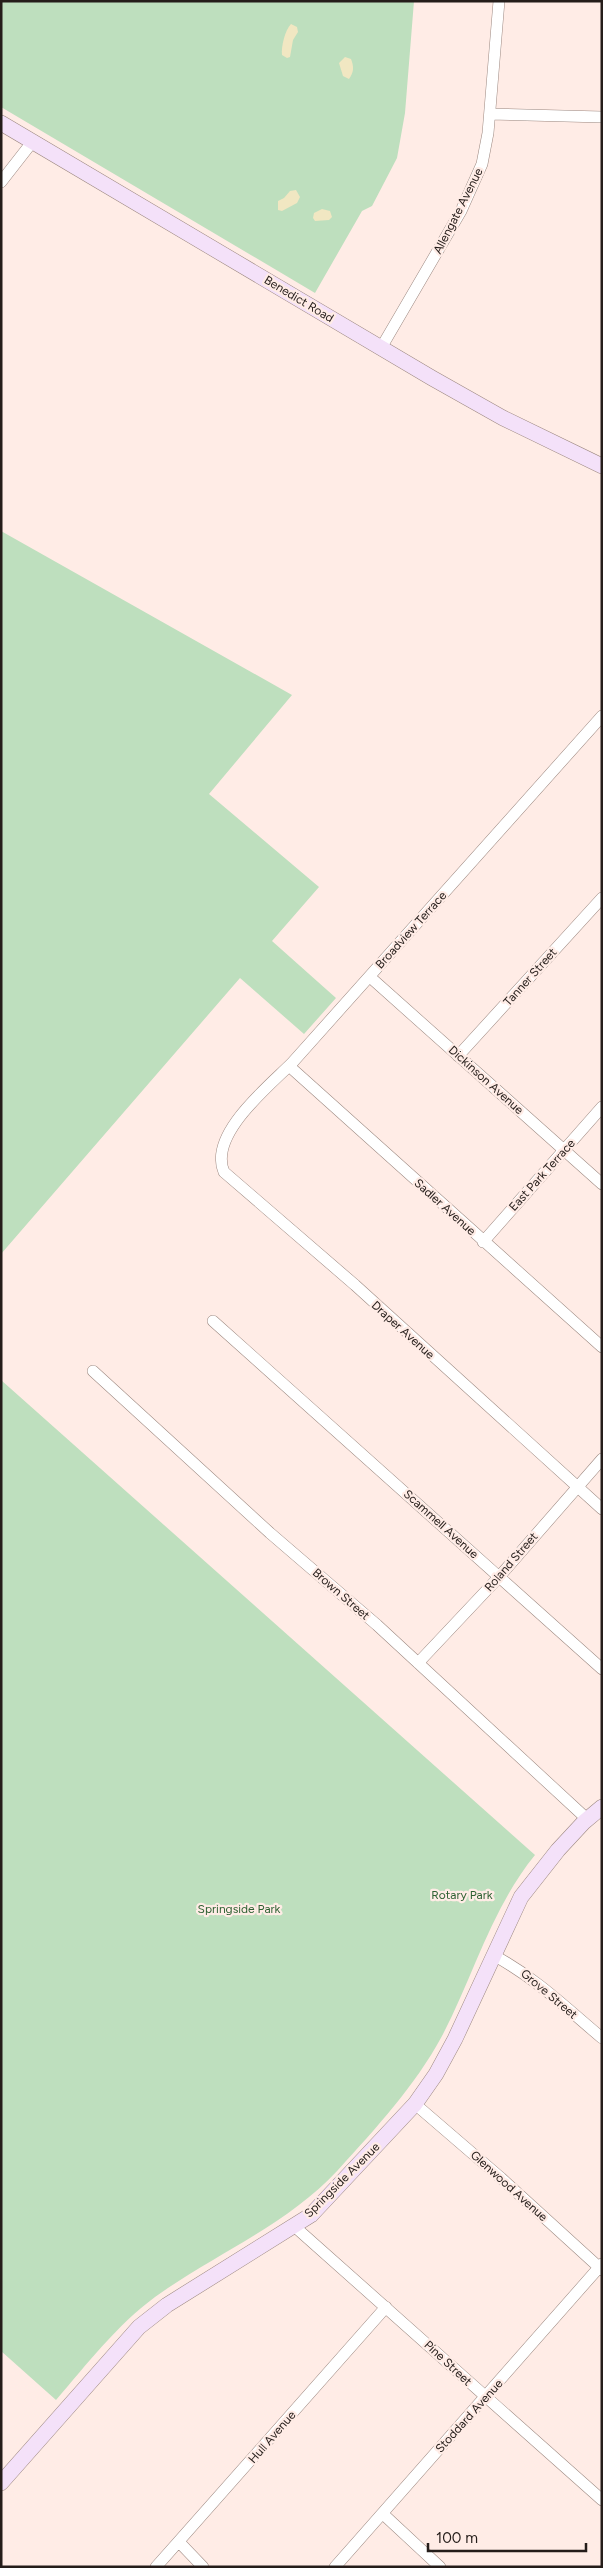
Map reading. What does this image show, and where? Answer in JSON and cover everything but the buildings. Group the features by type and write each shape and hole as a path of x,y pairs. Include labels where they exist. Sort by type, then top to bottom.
{"street":[{"name":"Allengate Avenue","path":"381,348 476,180 486,148 499,1"},
{"path":"490,114 602,117"},
{"name":"Benedict Road","path":"1,122 381,348 503,418 602,466"},
{"path":"1,182 33,141"},
{"name":"Broadview Terrace","path":"222,1145 240,1118 370,977 602,716"},
{"name":"Tanner Street","path":"458,1056 602,898"},
{"name":"Dickinson Avenue","path":"370,977 602,1184"},
{"name":"Sadler Avenue","path":"289,1066 602,1347"},
{"name":"East Park Terrace","path":"483,1242 602,1107"},
{"name":"Draper Avenue","path":"222,1145 220,1162 224,1172 355,1286 602,1509"},
{"name":"Scammell Avenue","path":"213,1321 602,1669"},
{"name":"Brown Street","path":"93,1371 219,1487 418,1663 587,1819"},
{"name":"Roland Street","path":"418,1663 499,1577 602,1459"},
{"name":"Springside Avenue","path":"1,2483 139,2327 167,2305 294,2226 318,2208 415,2104 436,2074 455,2040 521,1897 558,1850 587,1819 602,1807"},
{"name":"Grove Street","path":"493,1955 524,1971 602,2038"},
{"name":"Glenwood Avenue","path":"415,2104 502,2178 601,2267"},
{"name":"Pine Street","path":"294,2226 485,2398 602,2500"},
{"name":"Stoddard Avenue","path":"335,2567 601,2267"},
{"name":"Hull Avenue","path":"156,2567 180,2543 386,2307"},
{"path":"383,2514 440,2567"},
{"path":"180,2543 203,2567"}],"green space":[{"path":"1,1 414,1 405,113 397,158 372,206 362,211 315,293 1,107"},
{"path":"1,531 292,695 209,794 319,887 272,941 336,998 304,1034 240,978 1,1254"},
{"name":"Springside Park","path":"1,1380 535,1855 506,1897 442,2036 420,2072 394,2106 338,2170 318,2190 296,2207 250,2238 178,2281 141,2308 103,2346 56,2400 1,2351"}],"sand":[{"path":"291,24 297,27 298,32 293,40 290,57 287,58 282,55 282,48 285,34"},
{"path":"345,57 351,59 353,65 353,72 349,79 343,76 339,63"},
{"path":"296,190 300,197 297,203 282,211 278,210 278,201 284,198 290,191"},
{"path":"322,209 330,211 332,217 329,220 315,221 313,218 314,213"}],"park label":[{"name":"Rotary Park","path":"462,1895"}]}
